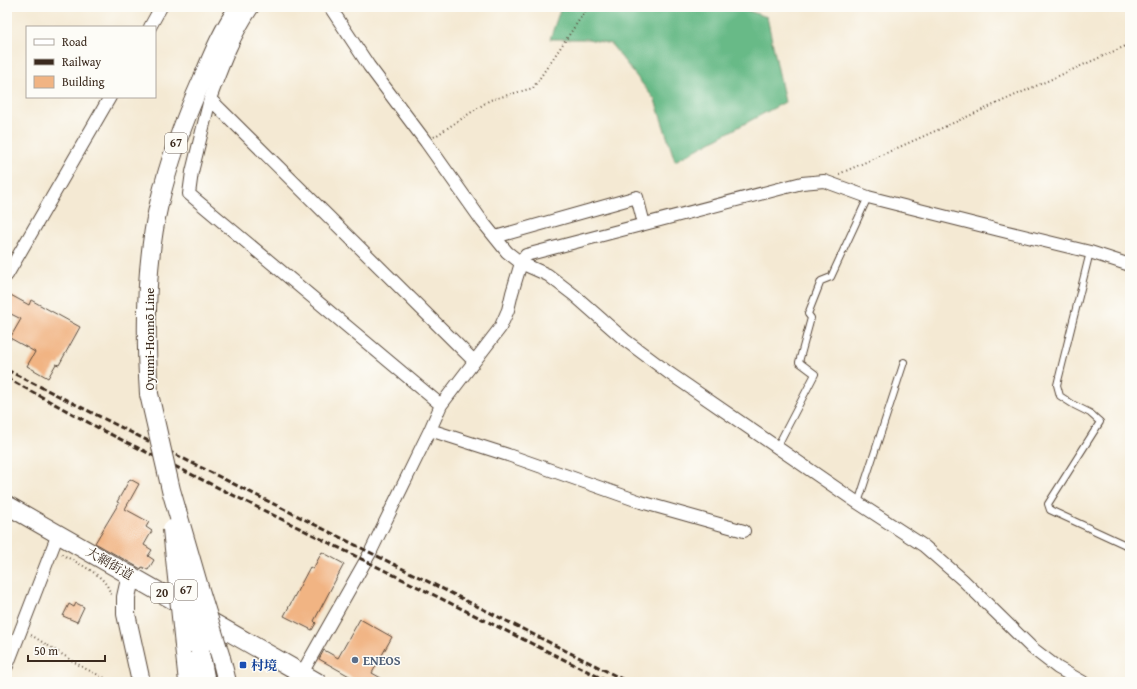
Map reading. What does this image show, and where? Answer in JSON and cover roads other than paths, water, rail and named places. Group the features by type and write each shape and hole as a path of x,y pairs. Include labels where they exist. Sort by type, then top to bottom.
{"main road":[{"name":"Oyumi-Honnō Line","path":"192,649 172,529 158,466 153,431 147,361 148,290 152,246 159,204 173,154 187,114 210,60 222,35 239,7"},
{"path":"149,394 171,490 228,682"},
{"name":"大網街道","path":"7,505 55,541 131,575 309,678"},
{"path":"131,575 126,597 126,614 141,682"},
{"path":"188,682 192,649"},
{"path":"192,649 206,682"}],"street":[{"path":"151,26 162,7"},
{"path":"253,7 236,33 210,99 192,172 189,194 441,405"},
{"path":"330,7 369,66 426,142 482,222 507,252 522,263 548,275 574,295 625,340 669,373 858,503 924,546 963,580 1032,648 1058,668 1083,682"},
{"path":"7,275 109,98"},
{"path":"210,99 474,361"},
{"path":"309,678 441,405 500,328 508,310 512,292 526,256 802,183 824,181 868,197 1090,252 1130,265"},
{"path":"495,237 637,197 644,224"},
{"path":"430,430 508,455 641,502 744,530"},
{"path":"7,666 55,541"}],"lane":[{"path":"777,447 815,374 799,362 812,318 808,314 821,280 832,277 868,197"},
{"path":"1090,252 1057,385 1060,396 1090,414 1100,422 1048,504 1050,510 1130,547"},
{"path":"858,503 904,362"}],"railway":[{"path":"7,370 628,682"},
{"path":"7,378 104,431 609,682"}],"place":[{"name":"ENEOS","path":"355,660"},
{"name":"村境","path":"243,665"}]}
